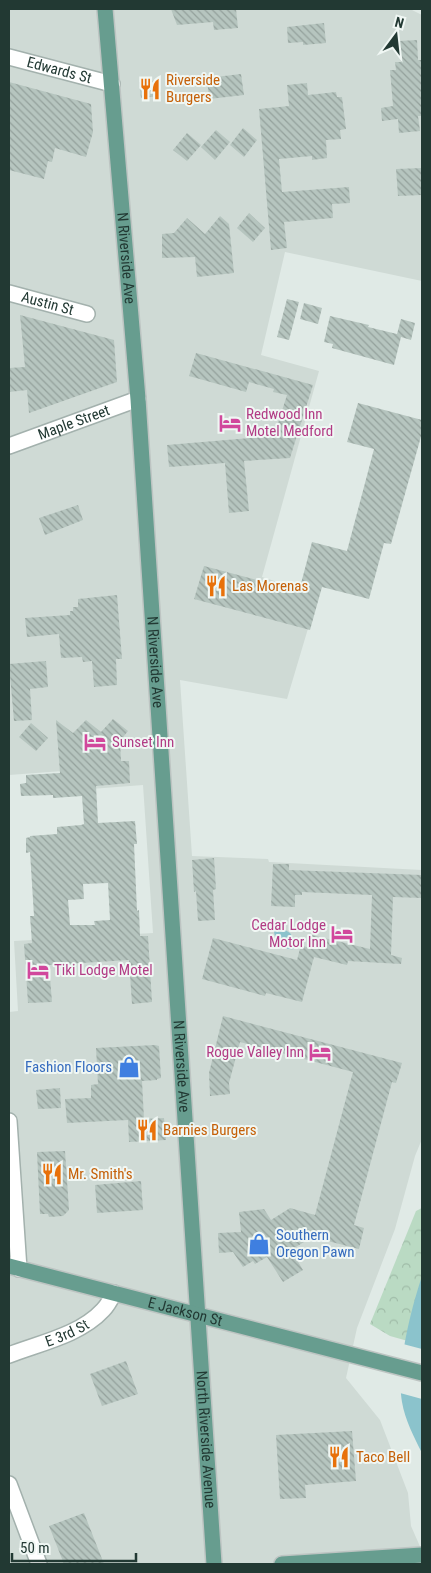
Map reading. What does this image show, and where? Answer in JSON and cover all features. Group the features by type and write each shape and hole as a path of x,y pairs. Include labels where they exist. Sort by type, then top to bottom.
{"main road":[{"name":"N Riverside Ave","path":"106,9 138,399 198,1315"},
{"name":"E Jackson St","path":"14,1268 422,1373"},
{"name":"North Riverside Avenue","path":"198,1315 214,1564"},
{"path":"282,1564 422,1555"}],"street":[{"name":"Edwards St","path":"9,57 112,84"},
{"name":"Austin St","path":"9,293 87,314"},
{"name":"Maple Street","path":"9,446 138,399"},
{"path":"9,1121 14,1268"},
{"name":"E 3rd St","path":"9,1354 66,1334 84,1324 103,1310 114,1294"},
{"path":"9,1484 39,1564"}],"shaded area":[{"path":"9,9 385,9 412,10 422,15 422,281 285,252 261,355 319,371 262,577 318,595 287,699 180,680 192,856 268,859 269,862 422,870 422,1139 415,1156 395,1229 357,1328 346,1378 380,1420 408,1493 411,1526 422,1551 422,1564 9,1564 9,1012 18,1011 14,941 153,933 143,785 78,790 76,770 9,775"}],"green space":[{"path":"422,1208 422,1345 390,1336 370,1324 416,1211"}],"water":[{"path":"279,926 290,933 297,943 294,949 283,947 277,941 274,930"},
{"path":"422,1276 422,1453 405,1415 402,1402 401,1373 413,1305"}],"pier":[{"path":"403,1344 422,1349 422,1399 400,1393"}],"building":[{"path":"171,9 236,9 238,28 214,30 213,22 177,25"},
{"path":"324,23 326,43 303,45 303,42 288,43 287,27"},
{"path":"417,40 418,60 422,60 422,116 418,116 420,131 399,133 398,119 382,121 381,108 393,106 390,70 396,70 395,62 401,62 399,41"},
{"path":"241,74 244,95 209,99 207,78"},
{"name":"Riverside Burgers","path":"159,80 161,96 141,98 139,82"},
{"path":"9,82 91,104 93,132 86,157 55,148 52,162 48,161 44,179 9,170"},
{"path":"307,83 308,95 336,92 337,97 342,97 346,129 340,130 341,139 326,140 327,158 312,160 312,156 279,159 282,192 349,187 350,203 332,204 333,218 284,222 287,248 271,250 259,109 289,106 287,85"},
{"path":"243,128 257,140 244,157 230,145"},
{"path":"216,130 230,142 215,160 201,147"},
{"path":"187,133 201,145 187,161 173,150"},
{"path":"422,168 422,195 398,196 396,169"},
{"path":"249,213 265,228 253,242 237,228"},
{"path":"220,216 229,224 234,273 197,277 195,257 162,258 162,234 174,233 187,218 205,234"},
{"path":"287,299 299,302 289,340 277,337"},
{"path":"304,303 322,308 318,324 300,319"},
{"path":"20,315 114,340 117,382 29,413 27,390 9,392 9,368 25,367"},
{"path":"330,316 397,334 401,319 415,323 411,340 401,337 394,365 332,348 333,344 324,342"},
{"path":"196,353 313,385 290,458 244,461 249,511 229,513 225,463 169,467 167,445 274,436 287,395 273,392 274,389 249,382 246,392 189,376"},
{"path":"358,403 422,420 422,433 391,544 384,543 369,599 322,587 310,630 194,599 204,566 299,591 312,542 347,551 374,449 347,442"},
{"path":"78,505 83,520 45,535 39,518"},
{"path":"117,595 122,659 116,659 117,685 94,687 92,661 83,662 82,657 61,658 59,634 27,637 25,618 70,615 73,607 78,607 78,599"},
{"path":"46,661 48,687 30,689 32,720 14,721 9,664"},
{"path":"113,719 128,731 120,741 121,761 129,761 130,783 96,786 98,823 135,821 137,844 134,844 137,911 139,910 140,936 148,936 152,1002 132,1004 129,960 49,965 52,1002 28,1003 24,944 32,943 30,916 34,916 30,852 26,853 26,838 57,834 57,827 84,824 82,796 53,798 53,795 21,796 20,784 26,783 26,775 60,773 56,720 73,733 86,720 101,732","holes":["108,883 110,920 94,921 95,925 70,925 68,900 84,899 83,884"]},
{"path":"31,723 48,738 36,751 19,737"},
{"path":"214,858 216,889 213,890 215,920 198,921 192,860"},
{"path":"273,864 289,864 289,870 422,875 422,898 393,897 391,955 402,958 401,964 348,961 347,965 314,957 302,1002 266,993 265,996 202,979 213,938 297,960 301,945 309,948 312,935 370,949 372,895 302,892 302,895 295,895 295,907 271,906"},
{"path":"223,1016 402,1063 396,1083 392,1082 354,1225 364,1228 359,1249 312,1237 291,1250 303,1270 283,1282 267,1257 255,1264 253,1261 243,1267 233,1252 219,1253 218,1233 241,1232 239,1212 264,1209 271,1220 290,1208 315,1215 353,1072 240,1042 229,1083 230,1094 210,1096 209,1073"},
{"path":"159,1046 161,1078 142,1081 144,1119 164,1118 166,1140 129,1142 128,1120 67,1123 65,1099 91,1098 91,1085 98,1084 96,1048"},
{"path":"60,1088 61,1108 38,1109 36,1090"},
{"name":"Mr. Smith's","path":"65,1151 69,1210 63,1216 49,1217 48,1214 40,1214 37,1152"},
{"path":"141,1181 143,1210 97,1213 95,1185"},
{"path":"126,1361 138,1394 102,1406 90,1374"},
{"path":"352,1431 356,1481 305,1485 306,1498 280,1499 276,1435"},
{"path":"84,1513 104,1564 64,1564 49,1526"}],"place":[{"name":"Riverside Burgers","path":"150,89"},
{"name":"Redwood Inn Motel Medford","path":"230,423"},
{"name":"Las Morenas","path":"216,586"},
{"name":"Sunset Inn","path":"95,742"},
{"name":"Cedar Lodge Motor Inn","path":"342,934"},
{"name":"Tiki Lodge Motel","path":"38,970"},
{"name":"Rogue Valley Inn","path":"320,1052"},
{"name":"Fashion Floors","path":"129,1067"},
{"name":"Barnies Burgers","path":"147,1130"},
{"name":"Mr. Smith's","path":"52,1174"},
{"name":"Southern Oregon Pawn","path":"259,1244"},
{"name":"Taco Bell","path":"339,1457"}]}
